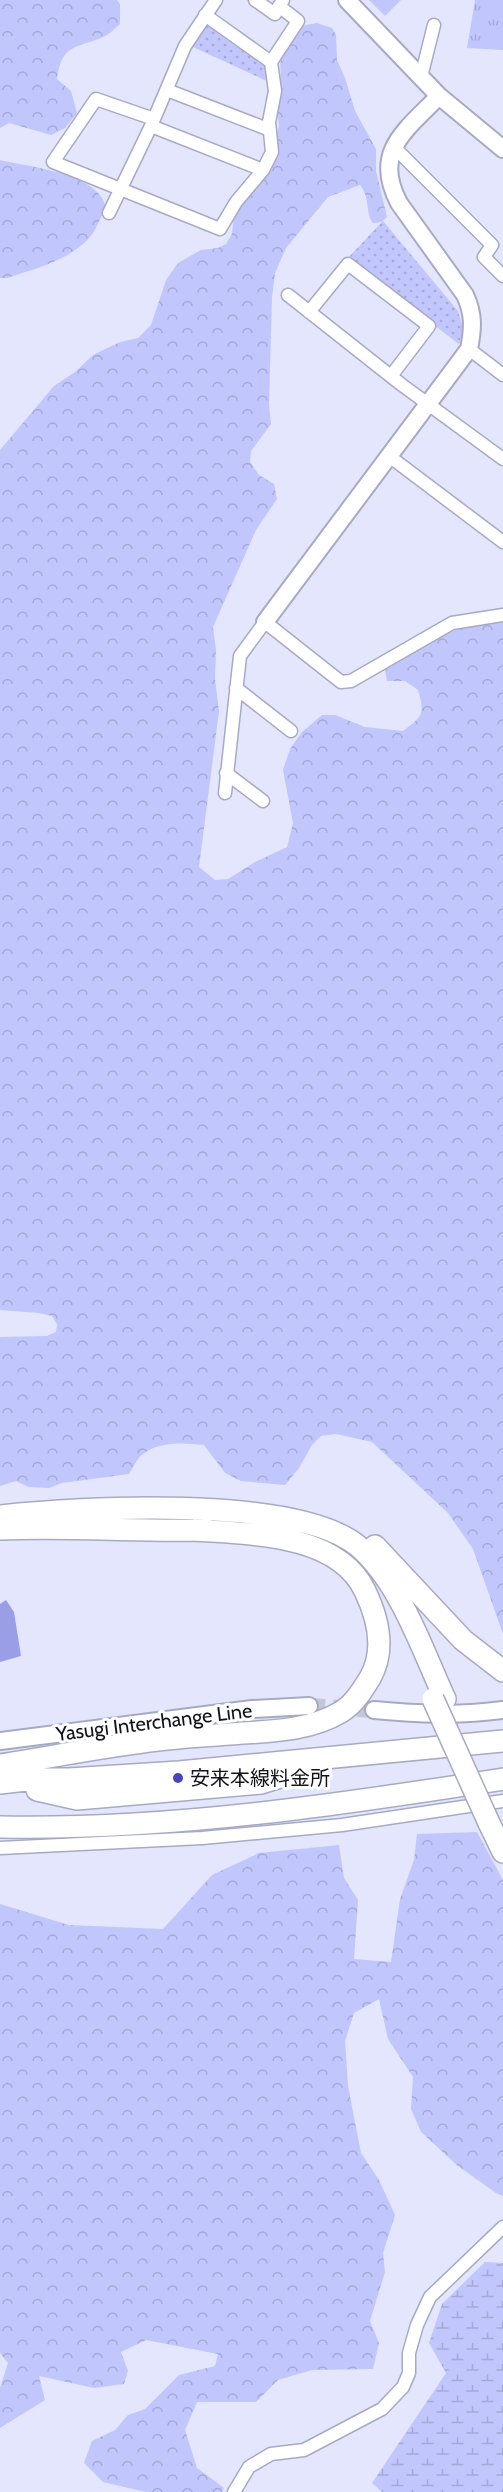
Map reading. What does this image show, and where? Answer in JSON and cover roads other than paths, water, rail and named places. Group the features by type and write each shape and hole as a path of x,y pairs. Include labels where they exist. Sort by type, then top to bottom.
{"highway":[{"path":"0,1516 76,1509 188,1510 288,1505 327,1514 371,1542 388,1557 463,1640 503,1671"},
{"path":"188,1510 286,1517 320,1525 356,1545 379,1567 397,1596 439,1699 497,1825 503,1852"},
{"path":"0,1529 76,1527 135,1531 294,1528 323,1537 351,1553 371,1573 390,1604 439,1699"},
{"path":"0,1765 156,1740 278,1731 315,1724 342,1711 360,1694 375,1670 380,1640 376,1613 359,1577 339,1561 317,1548 259,1534 194,1530"},
{"path":"0,1790 35,1785 67,1771 259,1756 327,1760 503,1741"},
{"path":"0,1783 35,1785 77,1799 261,1783 327,1760"},
{"path":"0,1827 67,1828 280,1811 503,1779"}],"street":[{"path":"109,213 153,123 185,46 216,0"},
{"path":"255,0 275,14 281,3 298,21 271,62 275,91 269,122 272,152 263,170 236,202 220,229 53,162 96,99 263,170"},
{"path":"348,0 439,96 503,149"},
{"path":"206,15 271,62"},
{"path":"421,77 434,25"},
{"path":"167,90 270,130"},
{"path":"225,793 240,656 469,349 472,313 465,295 408,217 393,192 388,170 393,147 439,96"},
{"path":"393,147 492,245 484,257 503,276"},
{"path":"309,312 348,264 429,326 391,376"},
{"path":"288,295 391,376 503,459"},
{"path":"469,349 502,373"},
{"path":"389,456 503,542"},
{"path":"265,622 341,682 351,681 452,623 503,615"},
{"path":"236,688 291,731"},
{"path":"226,773 263,801"},
{"name":"Yasugi Interchange Line","path":"0,1741 252,1709 309,1706"},
{"path":"374,1710 422,1714 477,1714 503,1710"},
{"path":"0,1848 202,1838 342,1825 503,1801"},
{"path":"234,2492 249,2467 271,2454 304,2450 382,2409 403,2387 409,2373 409,2353 417,2325 430,2297 503,2227"}],"tunnel":[{"path":"309,1706 374,1710"}],"place":[{"name":"安来本線料金所","path":"178,1778"}]}
